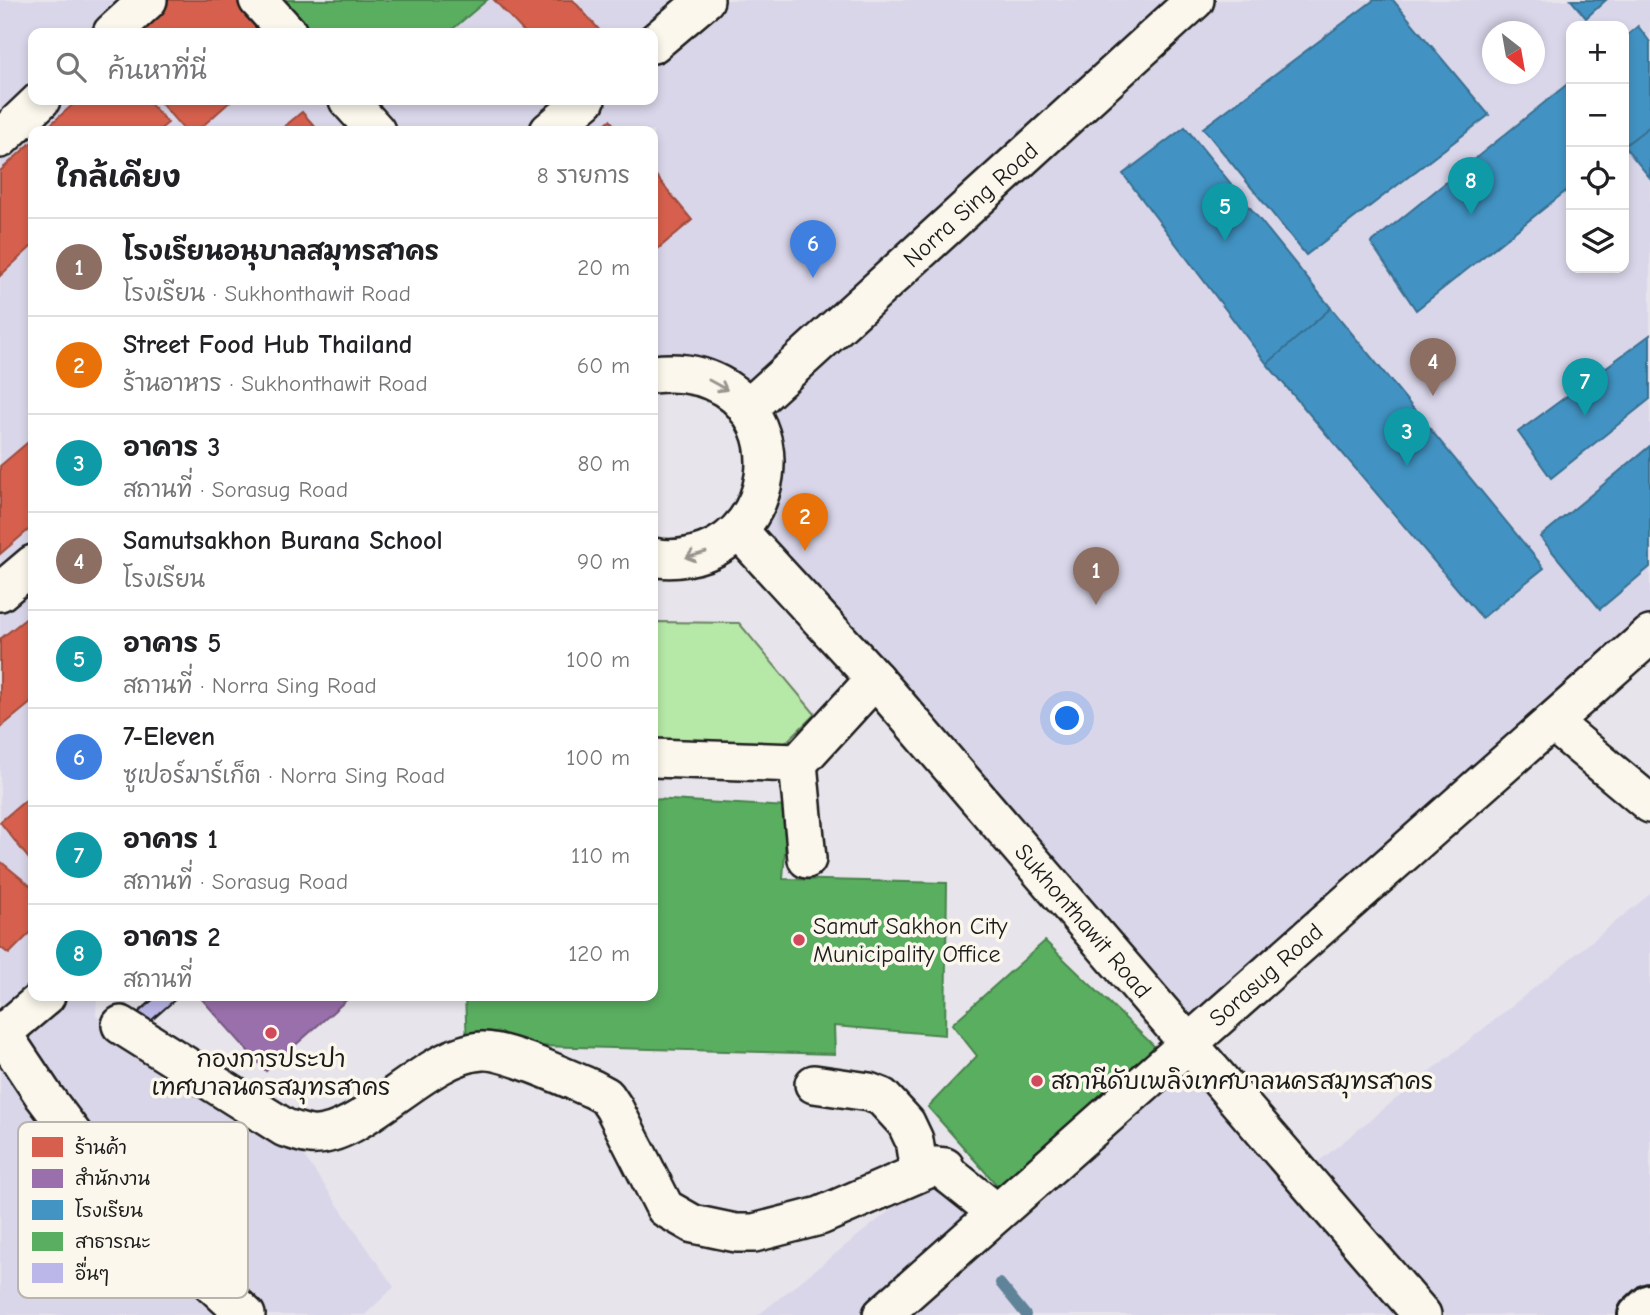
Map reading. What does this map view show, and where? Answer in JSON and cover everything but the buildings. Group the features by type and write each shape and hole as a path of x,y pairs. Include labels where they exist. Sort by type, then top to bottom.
{"main road":[{"path":"1638,1315 1650,1304"}],"street":[{"path":"117,28 148,0"},
{"path":"258,0 283,28"},
{"path":"658,40 705,0"},
{"name":"Norra Sing Road","path":"747,409 1195,0"},
{"path":"0,139 36,105"},
{"path":"353,105 371,126"},
{"path":"555,126 580,105"},
{"path":"658,374 678,372 704,377 726,388 747,409 760,432 765,452 766,474 761,495 752,514 739,531 716,548 691,558 658,558"},
{"name":"Sukhonthawit Road","path":"739,531 875,678 1422,1315"},
{"path":"0,592 28,568"},
{"name":"Sorasug Road","path":"882,1315 1650,635"},
{"path":"807,859 798,764 875,678"},
{"path":"1552,722 1650,804"},
{"path":"658,758 798,764"},
{"path":"40,1001 1,1033 64,1122"},
{"path":"121,1025 285,1128 310,1135 340,1130 436,1068 459,1057 482,1050 504,1055 593,1088 606,1096 665,1208 693,1224 736,1233 754,1233 820,1216 935,1166 946,1167 942,1169 997,1213"},
{"path":"814,1084 869,1092 882,1097 906,1123 914,1140 919,1172"},
{"path":"228,1298 246,1315"}],"shaded area":[{"path":"0,0 1650,0 1650,626 1189,1044 1318,1162 1650,894 1650,1302 1636,1315 758,1315 942,1169 997,1213 1188,1044 739,531 752,514 747,409 658,376 658,126 28,126 28,1001 97,1001 96,1016 119,1033 285,1128 394,1287 365,1315 0,1315"}],"green space":[{"path":"658,622 739,623 815,714 771,757 658,753"}],"waterway":[{"path":"1000,1283 1026,1315"}],"place":[{"name":"อาคาร 2","path":"1471,215"},
{"name":"อาคาร 5","path":"1225,241"},
{"name":"7-Eleven","path":"813,278"},
{"name":"Samutsakhon Burana School","path":"1433,396"},
{"name":"อาคาร 1","path":"1585,416"},
{"name":"อาคาร 3","path":"1407,466"},
{"name":"Street Food Hub Thailand","path":"805,551"},
{"name":"โรงเรียนอนุบาลสมุทรสาคร","path":"1096,605"},
{"name":"Samut Sakhon City Municipality Office","path":"799,940"},
{"name":"กองการประปา เทศบาลนครสมุทรสาคร","path":"271,1033"},
{"name":"สถานีดับเพลิงเทศบาลนครสมุทรสาคร","path":"1037,1081"}]}
